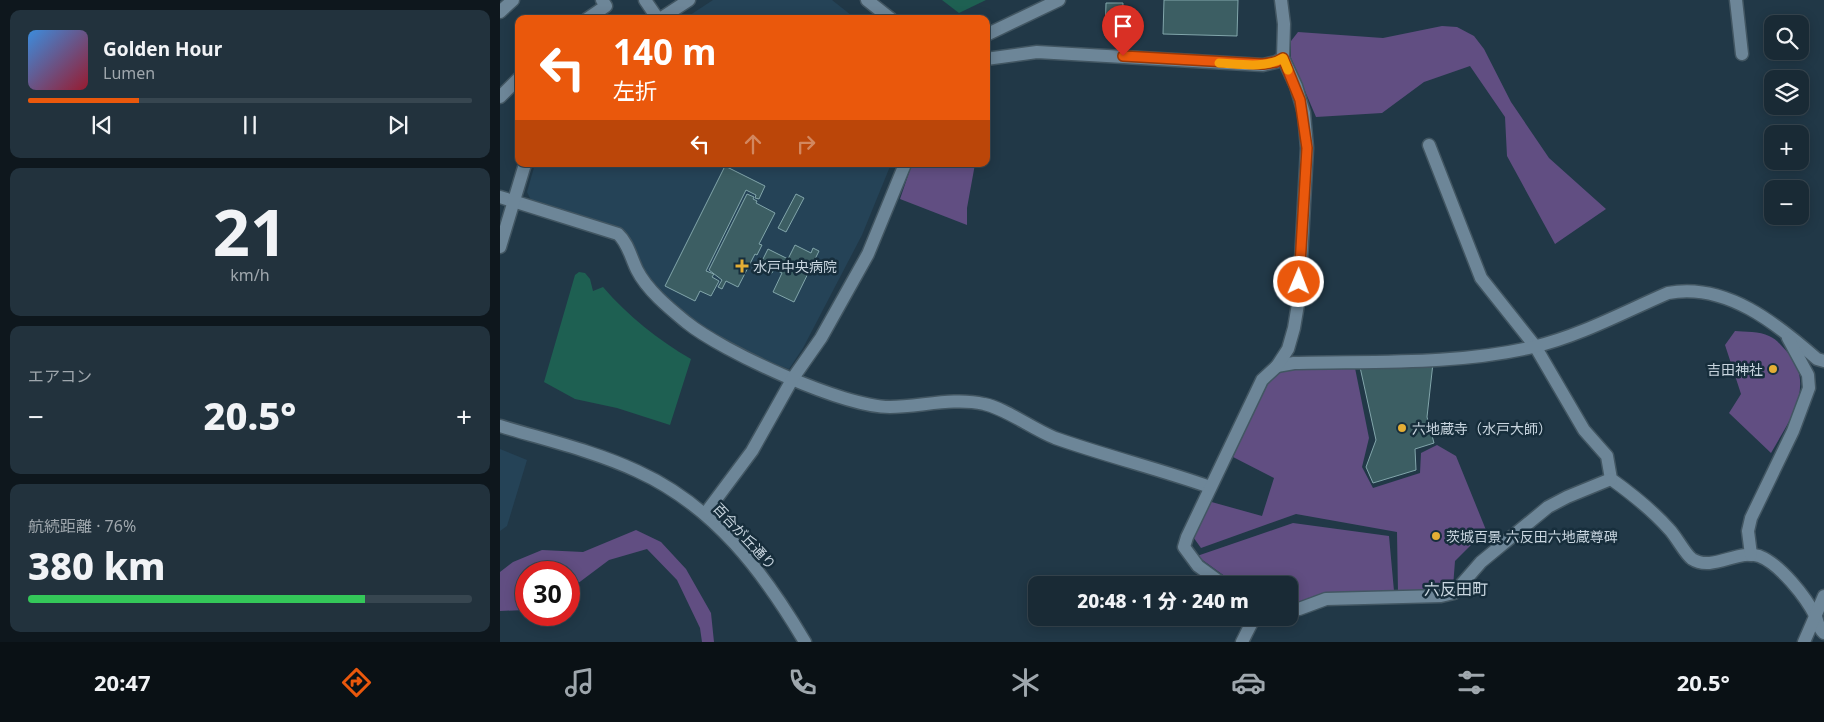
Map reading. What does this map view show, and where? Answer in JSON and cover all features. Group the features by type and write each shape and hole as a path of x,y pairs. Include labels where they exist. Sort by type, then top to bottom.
{"street":[{"path":"500,12 513,0"},
{"path":"593,15 606,6 602,0"},
{"path":"646,0 656,15"},
{"path":"666,15 690,0"},
{"path":"867,0 885,15"},
{"path":"990,34 1059,0"},
{"path":"1212,576 1198,566 1184,547 1210,487 1262,380 1277,366 1288,349 1299,298 1307,148 1301,104 1296,86 1283,58 1284,24 1281,0"},
{"path":"1736,0 1742,54"},
{"path":"990,58 1037,52 1263,64 1276,62 1283,58"},
{"path":"500,97 515,82"},
{"path":"1429,144 1481,278 1535,346 1584,430 1607,456 1611,479 1641,502 1668,527 1690,558 1705,563 1751,555 1759,556 1768,561 1786,576 1815,616 1824,633"},
{"path":"500,247 524,167"},
{"path":"704,514 752,451 793,378 821,338 868,254 904,167"},
{"path":"500,197 618,234 625,242 638,272 660,298 686,322 732,351 793,378 845,399 876,406 889,407 962,402 985,404 1053,437 1210,487"},
{"path":"1277,366 1294,363 1465,358 1535,346 1584,330 1668,293 1681,290 1701,291 1741,304 1767,317 1817,359 1824,361"},
{"path":"1751,555 1748,531 1751,518 1793,431 1810,388 1808,375 1787,333"},
{"name":"百合が丘通り","path":"500,426 592,454 638,471 682,496 734,542 767,581 805,642"},
{"path":"1298,609 1326,599 1440,596 1454,593 1481,562 1536,516 1567,497 1611,479"},
{"path":"1804,642 1824,596"},
{"path":"1242,642 1250,626"}],"shaded area":[{"path":"713,0 832,0 851,15 690,15"},
{"path":"942,0 986,0 959,13"},
{"path":"1442,26 1457,27 1474,36 1484,49 1511,102 1549,158 1606,209 1555,244 1507,156 1505,117 1470,66 1424,82 1382,113 1316,117 1291,58 1291,41 1298,32 1383,38"},
{"name":"水戸中央病院","path":"534,167 890,167 862,235 803,348 789,369 744,353 704,332 652,284 628,242 531,200 527,192"},
{"path":"911,167 974,167 967,208 967,225 900,199"},
{"path":"579,272 585,273 590,279 593,291 603,287 644,327 691,359 670,425 617,408 575,399 544,382 575,275"},
{"path":"1735,331 1761,333 1772,337 1789,354 1797,366 1800,392 1791,417 1771,453 1729,413 1741,394 1725,345"},
{"path":"1285,365 1355,368 1369,438 1362,467 1373,488 1420,473 1421,453 1437,445 1456,456 1486,530 1455,561 1453,587 1398,593 1397,532 1296,514 1201,548 1191,534 1208,501 1262,516 1274,478 1233,457 1267,383"},
{"path":"500,449 527,460 507,526 500,531"},
{"path":"1293,523 1389,536 1394,591 1324,595 1300,604 1298,604 1298,576 1225,576 1197,556"},
{"path":"636,530 661,542 686,569 711,613 714,642 702,642 700,628 677,580 647,549 609,560 580,582 580,561 515,561 542,550 583,552"},
{"path":"515,561 515,610 500,611 500,572"}],"building":[{"path":"1164,0 1238,0 1237,36 1163,34"},
{"path":"1106,3 1123,3 1122,37 1105,36"},
{"path":"724,167 765,186 759,199 755,198 756,195 746,190 706,271 714,274 712,277 719,281 711,296 700,291 695,301 665,286"},
{"path":"747,194 754,197 753,199 757,201 756,203 775,213 759,244 762,245 757,255 755,254 738,287 726,281 722,289 718,287 722,280 709,270"},
{"path":"796,194 804,198 786,232 778,228"},
{"path":"795,245 811,253 813,248 819,251 794,302 773,292 782,273 774,269 772,273 756,265 760,258 763,259 768,249 788,259"},
{"name":"六地蔵寺（水戸大師）","path":"1433,363 1427,417 1434,443 1415,449 1416,470 1373,483 1366,467 1376,440 1360,367"}],"slow traffic":[{"path":"1219,63 1263,64 1276,62 1283,58 1288,70"}],"place":[{"name":"水戸中央病院","path":"742,266"},
{"name":"吉田神社","path":"1773,369"},
{"name":"六地蔵寺（水戸大師）","path":"1402,428"},
{"name":"茨城百景 六反田六地蔵尊碑","path":"1436,536"}],"district":[{"name":"六反田町","path":"1456,589"}],"route":[{"path":"1123,56 1263,64 1276,62 1283,58 1296,86 1304,113 1307,148 1299,282"}]}
